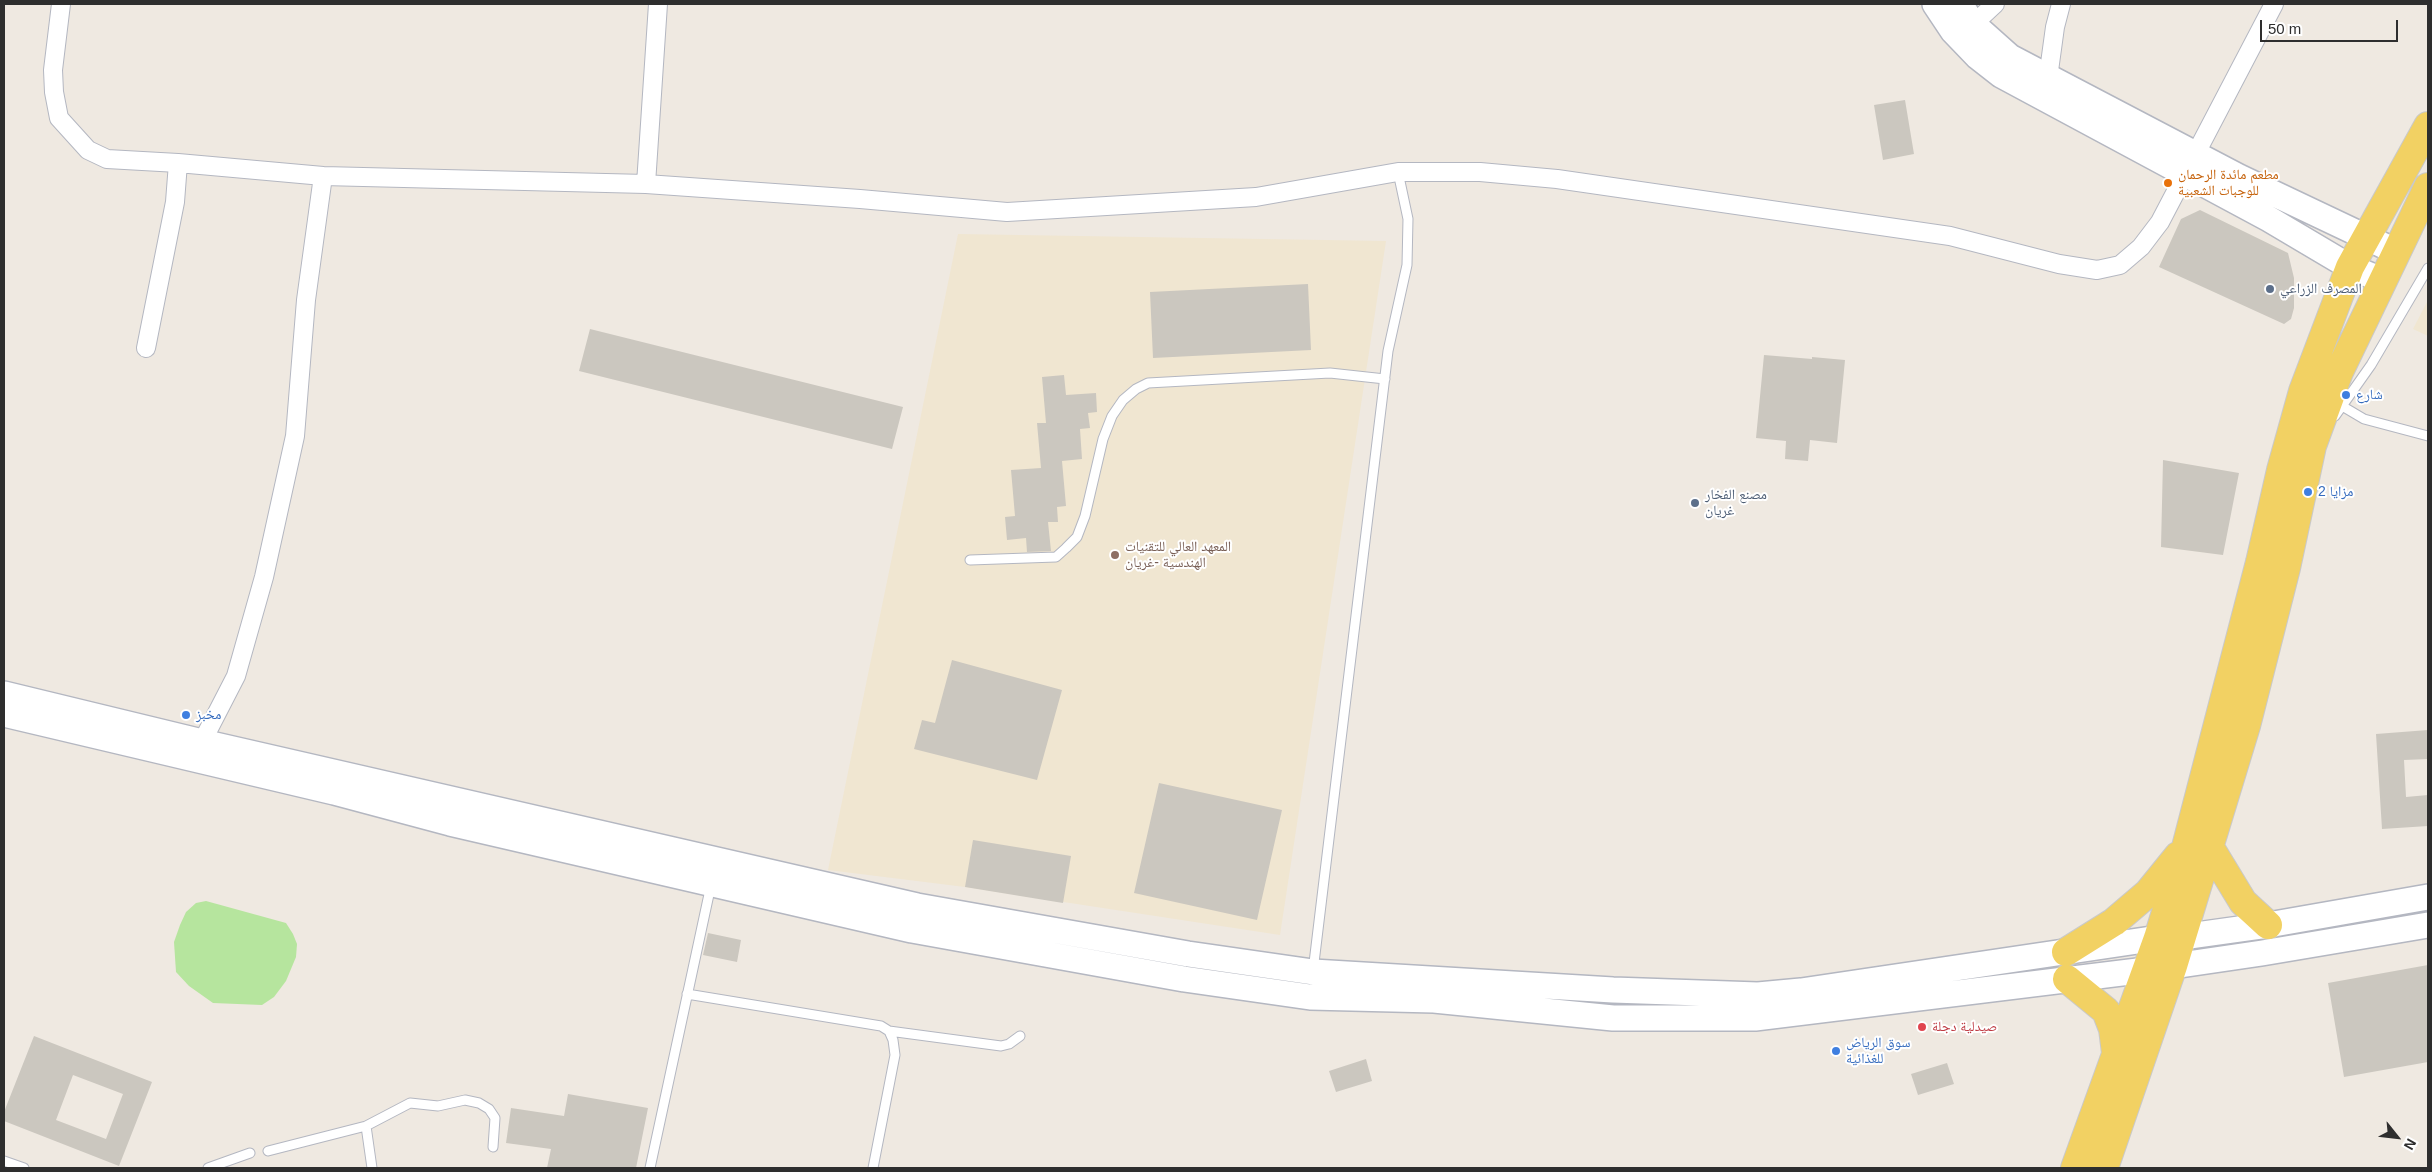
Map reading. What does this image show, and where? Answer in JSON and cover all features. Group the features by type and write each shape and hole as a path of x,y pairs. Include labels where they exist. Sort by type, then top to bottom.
{"main road":[{"path":"1934,4 1966,31 2190,164 2269,219 2350,267 2382,280"},
{"path":"1960,4 1966,31 1978,58 2000,75 2190,164 2303,209 2395,251"},
{"path":"2273,565 2281,470 2303,391 2350,267 2428,126"},
{"path":"2075,1168 2146,970 2170,938 2198,847 2273,565 2312,446 2339,372 2395,251 2428,187"},
{"path":"4,694 202,742 336,782 450,823 712,884 758,882"},
{"path":"4,714 336,782 758,882 917,906 1188,954 1311,984 1435,990 1613,990 1756,1006 2068,980 2173,966 2428,925"},
{"path":"2198,847 2243,902 2268,925"},
{"path":"2066,952 2114,922 2198,847"},
{"path":"1756,1006 1801,992 2066,952 2268,925 2428,897"},
{"path":"2104,1168 2173,966 2170,938"},
{"path":"2068,980 2106,1011 2113,1029 2116,1054"}],"street":[{"path":"61,4 53,70 54,92 60,118 88,150 107,159 323,176 646,184 860,199 1007,212 1256,197 1398,172 1480,172 1567,181 1950,236 2059,264 2097,270 2120,265 2141,248 2160,222 2274,4"},
{"path":"646,184 658,4"},
{"path":"1966,31 1995,4"},
{"path":"2048,78 2055,27 2061,4"},
{"path":"146,348 175,202 178,164"},
{"path":"202,742 236,676 264,577 295,436 306,300 323,176"}],"lane":[{"path":"1311,984 1388,351 1407,265 1408,218 1398,172"},
{"path":"2312,446 2371,365 2428,268"},
{"path":"970,560 1056,557 1066,548 1077,537 1085,516 1103,439 1112,416 1124,400 1136,389 1148,383 1330,373 1385,379"},
{"path":"2342,406 2364,420 2428,436"},
{"path":"650,1168 712,884"},
{"path":"687,994 881,1026 889,1031 1001,1046 1009,1044 1020,1036"},
{"path":"873,1168 895,1055 894,1040 889,1031"},
{"path":"268,1151 366,1126 410,1103 438,1106 465,1100 479,1103 489,1109 495,1118 493,1147"},
{"path":"366,1126 372,1168"},
{"path":"208,1168 250,1153"},
{"path":"4,1160 24,1168"}],"shaded area":[{"name":"المعهد العالي للتقنيات الهندسية -غريان","path":"958,234 1386,241 1280,935 965,887 828,870"},
{"path":"2428,300 2428,336 2413,329"}],"green space":[{"path":"206,901 286,923 293,934 297,944 296,957 286,981 274,997 262,1005 213,1003 189,986 176,972 174,942 180,925 186,912 196,903"}],"building":[{"path":"1905,100 1914,154 1883,160 1874,105"},
{"path":"2200,210 2288,253 2294,278 2294,308 2291,319 2284,324 2159,267 2181,219"},
{"path":"1308,284 1311,350 1153,358 1150,292"},
{"path":"590,329 903,407 892,449 579,371"},
{"path":"1764,355 1845,360 1837,443 1810,440 1808,461 1785,459 1786,441 1756,438"},
{"path":"1064,375 1066,395 1096,393 1097,412 1088,413 1090,428 1080,429 1082,459 1062,461 1066,506 1057,507 1058,522 1048,522 1051,551 1027,552 1026,538 1007,540 1005,517 1015,516 1011,470 1041,468 1037,423 1046,423 1042,377"},
{"path":"2163,460 2239,473 2223,555 2161,547"},
{"path":"952,660 1062,690 1037,780 914,749 922,720 935,723"},
{"path":"2428,730 2428,759 2404,760 2406,797 2428,795 2428,826 2382,829 2376,734"},
{"path":"1159,783 1282,810 1257,920 1134,893"},
{"path":"973,840 1071,856 1063,903 965,887"},
{"path":"708,933 741,940 737,962 703,955"},
{"path":"2428,965 2428,1062 2344,1077 2328,983"},
{"path":"34,1036 152,1082 119,1166 4,1121 4,1112","holes":["73,1075 123,1094 106,1139 56,1120"]},
{"path":"1366,1059 1372,1081 1336,1092 1329,1071"},
{"path":"1947,1063 1954,1084 1918,1095 1911,1074"},
{"path":"568,1094 648,1108 636,1168 547,1168 551,1149 506,1143 511,1108 564,1116"}],"place":[{"name":"مطعم مائدة الرحمان للوجبات الشعبية","path":"2168,183"},
{"name":"المصرف الزراعي","path":"2270,289"},
{"name":"شارع","path":"2346,395"},
{"name":"مزايا 2","path":"2308,492"},
{"name":"مصنع الفخار غريان","path":"1695,503"},
{"name":"المعهد العالي للتقنيات الهندسية -غريان","path":"1115,555"},
{"name":"مخبز","path":"186,715"},
{"name":"صيدلية دجلة","path":"1922,1027"},
{"name":"سوق الرياض للغذائية","path":"1836,1051"}]}
